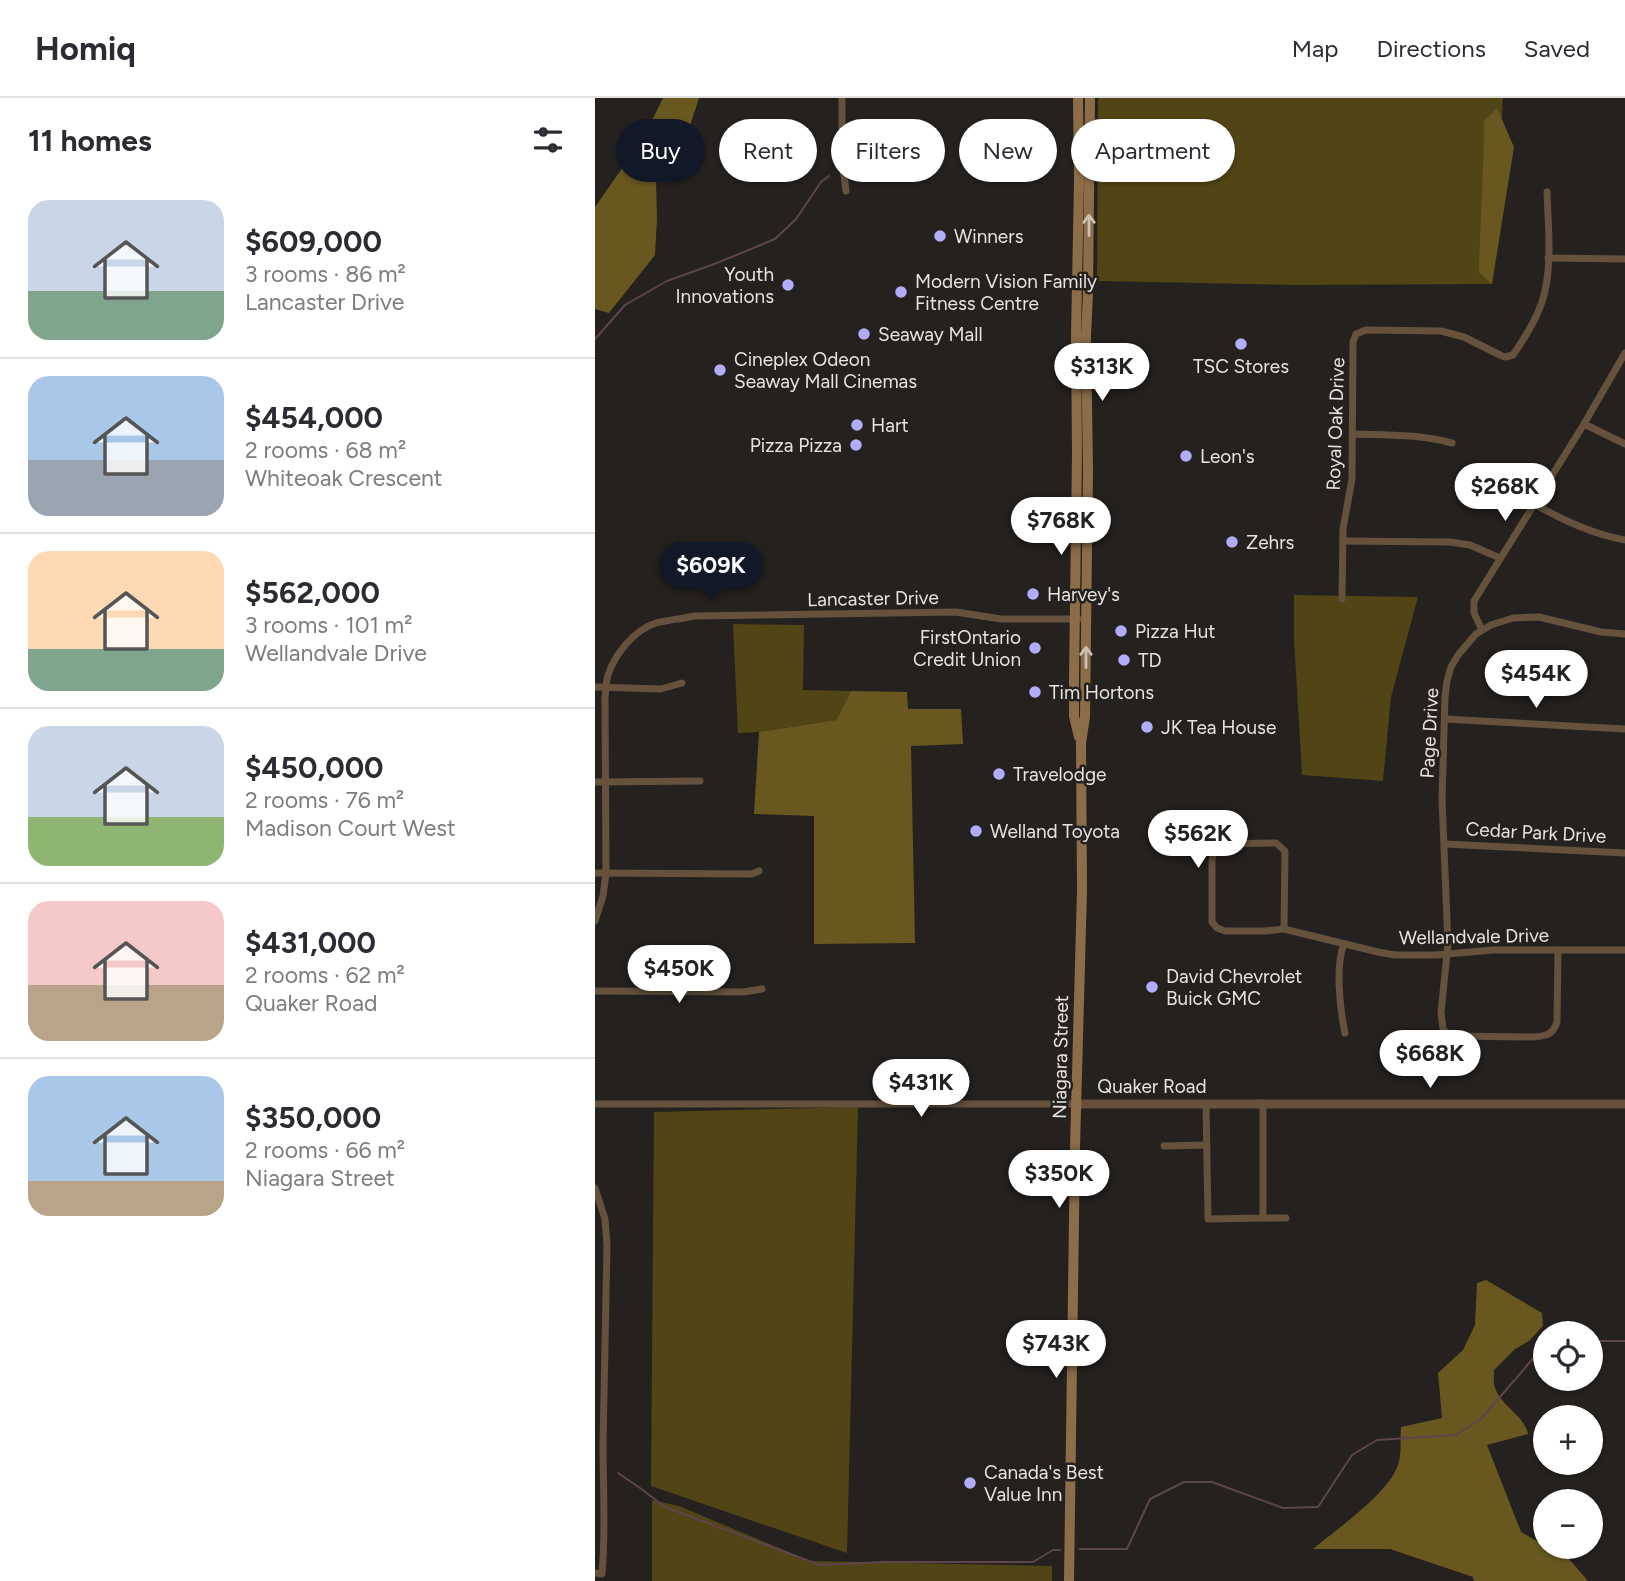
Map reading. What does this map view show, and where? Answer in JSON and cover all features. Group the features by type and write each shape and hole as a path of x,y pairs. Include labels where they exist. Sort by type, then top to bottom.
{"main road":[{"name":"Niagara Street","path":"1076,98 1079,181 1076,362 1080,619"},
{"name":"Niagara Street","path":"1069,1581 1082,890 1081,743 1075,716 1087,470 1090,98"}],"street":[{"path":"842,98 842,159 846,191"},
{"name":"Royal Oak Drive","path":"1342,598 1343,529 1352,480 1353,342 1356,334 1366,330 1441,331 1464,337 1505,357 1513,355 1531,326 1545,291 1548,258 1547,192"},
{"path":"1548,258 1625,259"},
{"path":"1482,630 1474,613 1474,601 1584,424 1625,352"},
{"path":"1584,424 1625,444"},
{"path":"1353,434 1401,435 1452,443"},
{"path":"1534,504 1577,526 1625,540"},
{"path":"1343,541 1450,542 1470,545 1500,558"},
{"name":"Lancaster Drive","path":"595,921 603,896 606,873 606,687 609,673 617,658 643,629 654,624 694,616 956,612 1001,619 1080,619"},
{"name":"Page Drive","path":"1558,950 1557,1022 1551,1033 1534,1037 1455,1036 1445,1031 1441,1024 1441,1012 1447,954 1442,799 1446,689 1451,667 1465,645 1482,630 1508,619 1546,618 1601,632 1625,634"},
{"path":"595,687 661,689 682,683"},
{"path":"1445,719 1625,729"},
{"path":"595,782 699,782"},
{"name":"Wellandvale Drive","path":"1284,929 1285,851 1276,843 1219,844 1214,849 1212,859 1212,922 1225,931 1284,929 1395,955 1493,950 1625,950"},
{"name":"Cedar Park Drive","path":"1445,844 1625,853"},
{"path":"595,873 752,874 759,871"},
{"path":"1344,944 1341,952 1339,1005 1345,1033"},
{"path":"595,991 743,992 762,989"},
{"path":"1262,1103 1263,1219"},
{"name":"Quaker Road","path":"595,1104 1625,1104"},
{"path":"1206,1104 1208,1219 1286,1219"},
{"path":"1164,1146 1207,1145"},
{"path":"595,1188 607,1231 600,1384 604,1552 602,1574 595,1573"}],"shaded area":[{"path":"663,98 699,98 692,119 653,119"},
{"path":"1098,98 1503,98 1492,284 1293,285 1097,281 1098,182 1235,182 1235,119 1098,119"},
{"path":"1497,108 1514,147 1492,284 1479,272 1484,121"},
{"path":"616,177 616,182 656,182 655,255 609,313 595,309 595,207"},
{"path":"1294,595 1418,597 1391,697 1383,781 1302,775"},
{"path":"733,624 804,625 803,690 851,691 836,720 738,733"},
{"path":"851,691 907,692 908,709 961,709 963,744 911,746 915,943 814,944 814,816 754,814 759,732 836,720"},
{"path":"858,1107 847,1553 651,1486 654,1112"},
{"path":"1486,1280 1542,1313 1543,1321 1533,1321 1533,1337 1515,1349 1494,1370 1494,1384 1498,1394 1522,1421 1528,1434 1487,1445 1521,1532 1533,1539 1533,1559 1569,1559 1588,1581 1474,1581 1473,1577 1390,1549 1313,1549 1361,1510 1393,1476 1399,1461 1401,1427 1442,1418 1438,1373 1463,1350 1475,1325 1477,1283"},
{"path":"652,1500 679,1506 810,1561 1052,1566 1052,1581 652,1581"}],"waterway":[{"path":"595,339 625,305 667,281 775,239 796,219 821,182 829,176"},
{"path":"1603,1341 1625,1341"},
{"path":"1080,1549 1127,1549 1150,1499 1184,1482 1212,1482 1283,1508 1318,1507 1352,1455 1377,1440 1456,1435 1481,1419 1533,1359"},
{"path":"618,1473 665,1507 820,1565 883,1562 1033,1562 1053,1550 1060,1550"}],"place":[{"name":"Winners","path":"940,236"},
{"name":"Youth Innovations","path":"788,285"},
{"name":"Modern Vision Family Fitness Centre","path":"901,292"},
{"name":"Seaway Mall","path":"864,334"},
{"name":"TSC Stores","path":"1241,344"},
{"name":"Cineplex Odeon Seaway Mall Cinemas","path":"720,370"},
{"name":"Hart","path":"857,425"},
{"name":"Pizza Pizza","path":"856,445"},
{"name":"Leon's","path":"1186,456"},
{"name":"Zehrs","path":"1232,542"},
{"name":"Harvey's","path":"1033,594"},
{"name":"Pizza Hut","path":"1121,631"},
{"name":"FirstOntario Credit Union","path":"1035,648"},
{"name":"TD","path":"1124,660"},
{"name":"Tim Hortons","path":"1035,692"},
{"name":"JK Tea House","path":"1147,727"},
{"name":"Travelodge","path":"999,774"},
{"name":"Welland Toyota","path":"976,831"},
{"name":"David Chevrolet Buick GMC","path":"1152,987"},
{"name":"Canada's Best Value Inn","path":"970,1483"}]}
